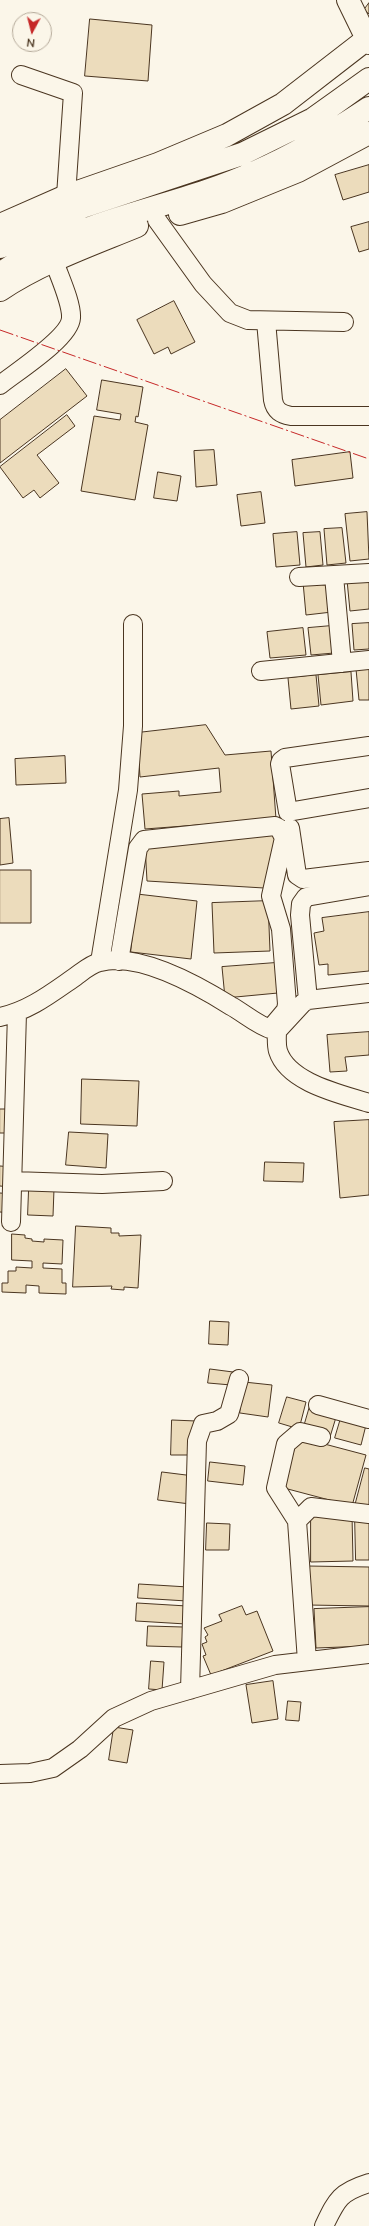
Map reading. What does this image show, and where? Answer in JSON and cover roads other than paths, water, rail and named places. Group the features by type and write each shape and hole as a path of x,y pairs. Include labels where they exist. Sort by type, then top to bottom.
{"main road":[{"path":"0,225 66,196 158,164 227,135 283,104 368,40 348,0"},
{"path":"0,247 82,207 242,154 313,119 369,79"},
{"path":"0,274 16,262 76,232 255,173 330,133 369,108"},
{"path":"0,290 19,278 54,261 140,225 222,202 298,171 369,132"}],"street":[{"path":"22,75 74,93 66,196"},
{"path":"157,220 220,304 230,313 248,320 344,322"},
{"path":"0,385 56,341 70,325 71,313 54,261"},
{"path":"266,321 273,400 276,410 284,415 291,416 369,416"},
{"path":"300,577 369,573"},
{"path":"334,576 342,663"},
{"path":"100,962 128,790 133,726 133,624"},
{"path":"261,671 369,660"},
{"path":"369,746 282,759 280,772 288,812 297,874 299,878 304,879 369,871"},
{"path":"288,812 369,798"},
{"path":"119,961 140,843 144,840 152,839 275,826 279,828 284,838 272,902 281,929 287,1004 286,1010 273,1029 278,1053 298,1076 326,1090 369,1103"},
{"path":"308,1000 300,915 301,904 306,897 369,886"},
{"path":"11,1222 13,1181 5,1013 44,999 87,968 100,962 119,961 140,965 172,975 213,995 273,1029"},
{"path":"273,1029 308,1000 369,993"},
{"path":"13,1181 102,1184 162,1181"},
{"path":"190,1690 197,1441 203,1424 218,1421 229,1414 239,1379"},
{"path":"318,1405 369,1419"},
{"path":"306,1661 297,1521 276,1488 286,1444 300,1432 321,1437"},
{"path":"297,1521 311,1507 369,1514"},
{"path":"0,1774 30,1773 53,1768 80,1748 114,1718 151,1701 257,1669 306,1661 369,1654"},
{"path":"324,2226 338,2199 349,2190 369,2183"}]}
